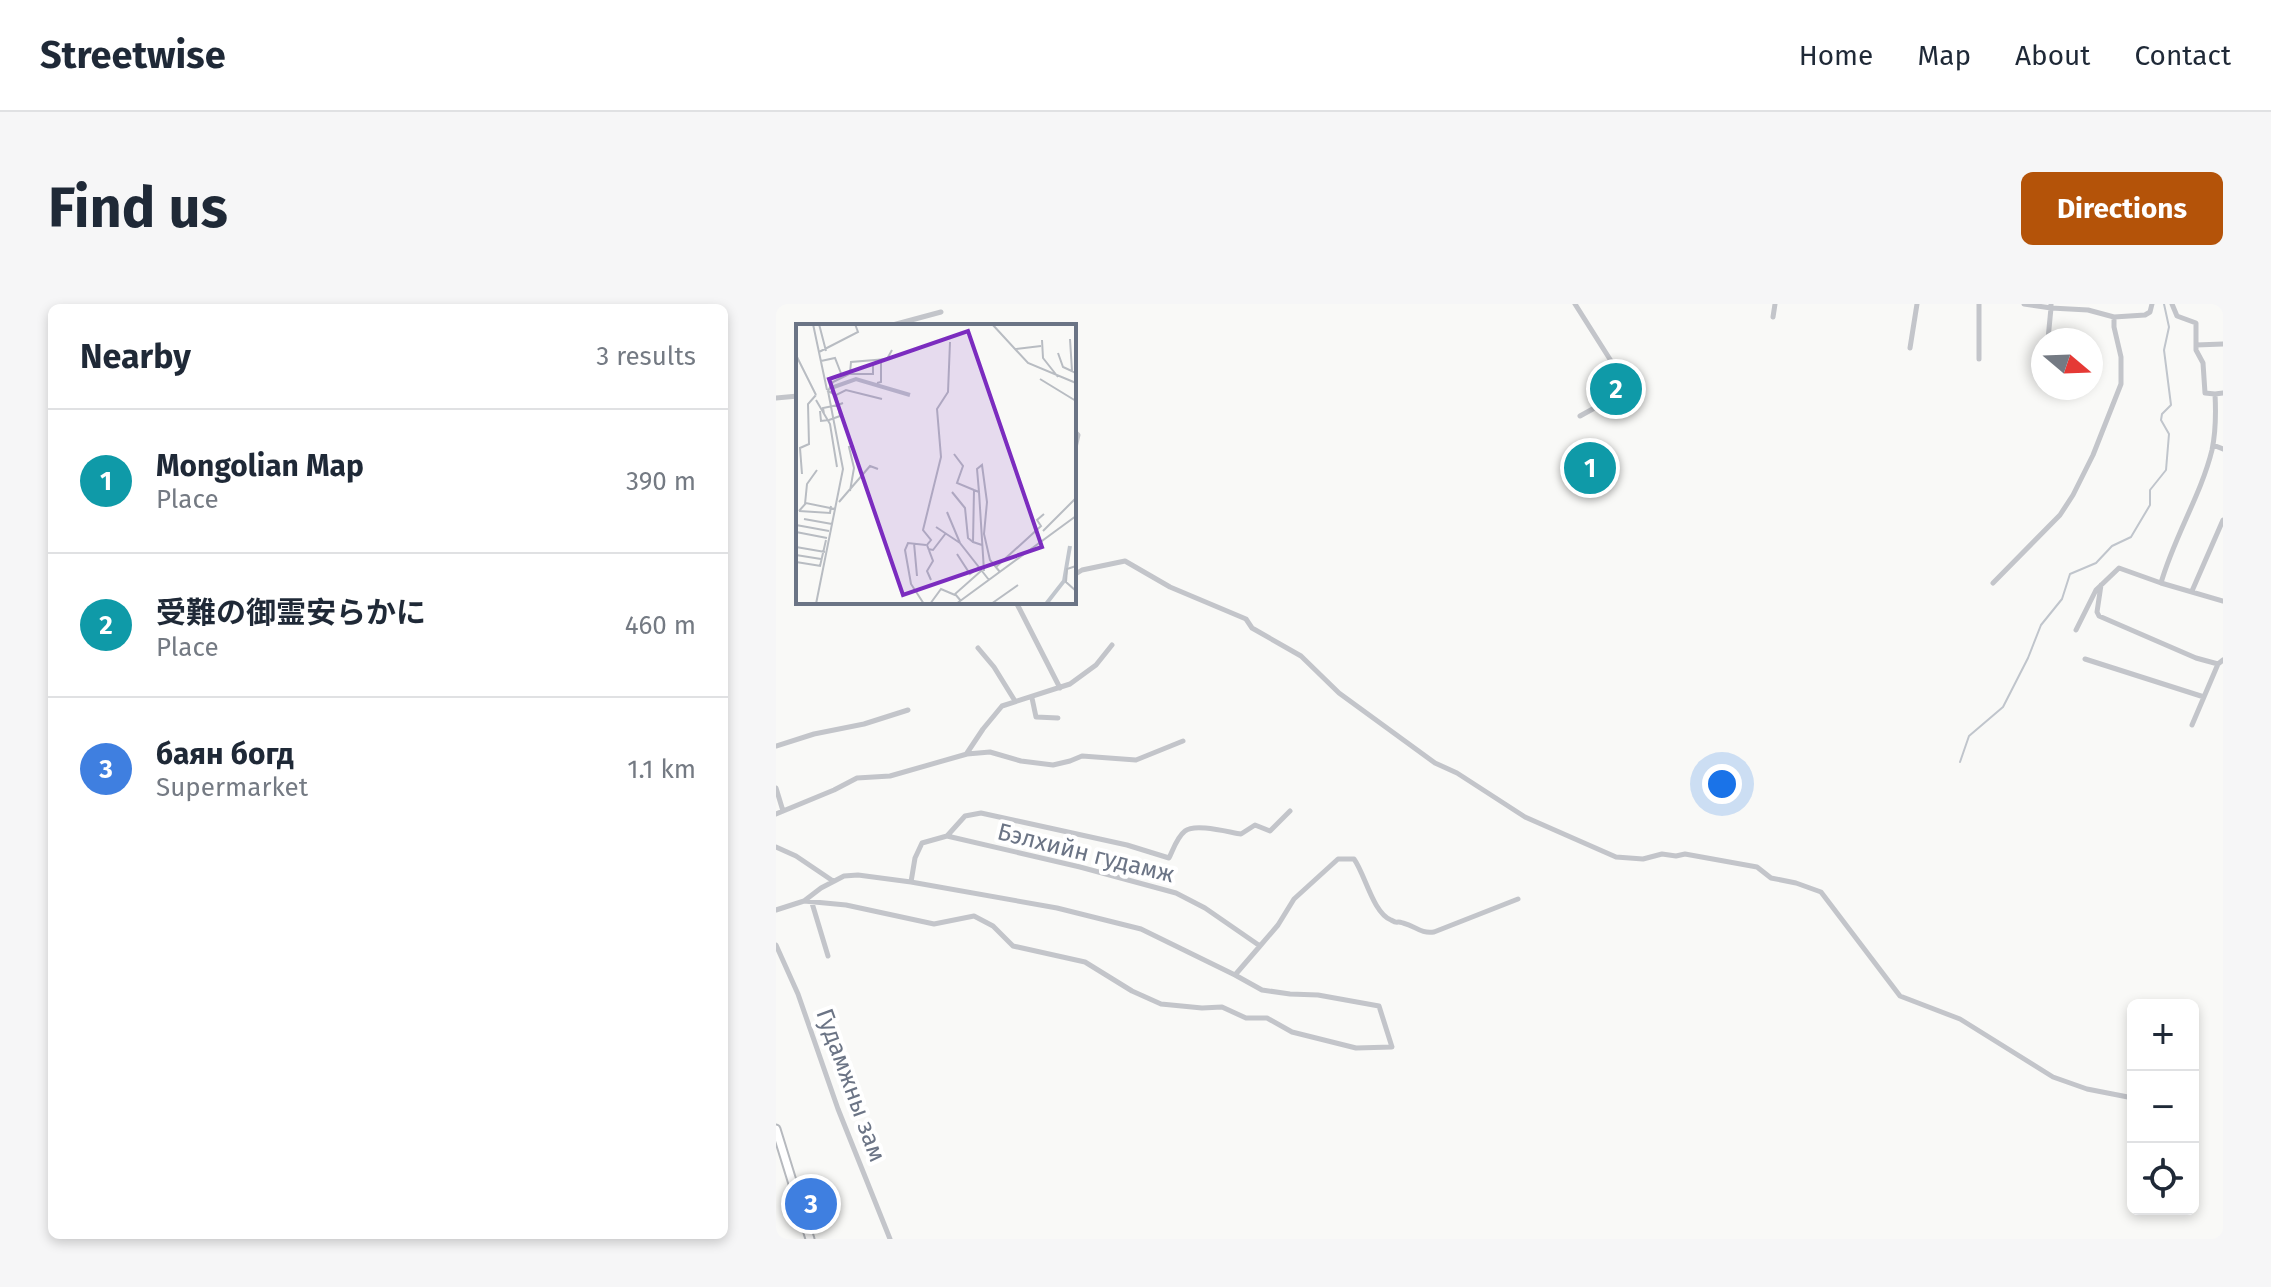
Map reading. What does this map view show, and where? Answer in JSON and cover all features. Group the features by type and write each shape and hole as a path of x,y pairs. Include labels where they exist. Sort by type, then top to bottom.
{"main road":[{"path":"776,1129 810,1239"}],"street":[{"path":"1575,304 1621,381 1609,400 1580,416"},
{"path":"1773,317 1775,304"},
{"path":"1910,348 1917,304"},
{"path":"1979,304 1979,359"},
{"path":"2024,304 2088,310 2114,317 2145,315 2150,312 2152,304"},
{"path":"2172,304 2177,316 2196,323 2196,350 2203,363 2205,393 2223,393"},
{"path":"2049,328 2051,306"},
{"path":"896,324 941,312"},
{"path":"1993,583 2060,515 2093,455 2121,384 2121,357 2114,317"},
{"path":"2196,345 2223,344"},
{"path":"2161,583 2213,445 2219,420 2215,394"},
{"path":"776,398 796,396"},
{"path":"2213,445 2223,449"},
{"path":"2192,591 2223,520"},
{"path":"1076,574 1125,561 1170,587 1246,619 1252,628 1301,656 1339,693 1435,763 1457,773 1525,817 1596,850 1616,857 1643,859 1662,854 1685,854 1740,863 1757,867 1771,878 1821,892 1900,996 1969,1024 2053,1077 2087,1089 2127,1097"},
{"path":"2076,630 2088,603 2119,568 2223,601"},
{"path":"2101,585 2099,616 2196,658 2221,662 2192,725"},
{"path":"1017,604 1060,688"},
{"path":"967,754 1002,706 1070,684 1096,665 1112,645"},
{"path":"978,648 1015,701"},
{"path":"2085,659 2204,697"},
{"path":"1032,698 1036,717 1058,718"},
{"path":"776,746 908,710"},
{"path":"776,814 857,778 890,776 967,754 990,752 1021,761 1053,765 1082,756 1136,760 1183,741"},
{"path":"776,788 783,811"},
{"name":"Бэлхийн гудамж","path":"947,836 965,816 981,813 1127,845 1169,858 1187,829 1195,827 1241,834 1255,825 1270,831 1290,811"},
{"name":"Бэлхийн гудамж","path":"911,882 915,858 922,843 947,836 1176,893 1205,908 1260,946"},
{"path":"776,847 796,856 833,881"},
{"path":"1235,975 1278,925 1294,899 1338,859 1354,859 1387,919 1425,934 1518,899"},
{"path":"776,910 804,901 844,876 858,875 1057,908 1141,929 1262,990 1330,996 1379,1006 1392,1047 1356,1048 1292,1032 1267,1018 1246,1018 1222,1007 1161,1004 1132,991 1085,962 1013,946 993,926 974,916 934,924 846,905 804,901"},
{"path":"812,902 828,956"},
{"name":"Гудамжны зам","path":"776,945 798,994 838,1109 890,1239"}],"waterway":[{"path":"1960,762 1969,736 2003,707 2041,625 2062,599 2070,574 2096,563 2112,546 2131,537 2150,505 2150,490 2166,470 2169,434 2161,420 2162,414 2171,405 2164,350 2169,327 2164,304"}],"place":[{"name":"受難の御霊安らかに","path":"1616,389"},
{"name":"Mongolian Map","path":"1590,468"},
{"name":"баян богд","path":"811,1204"}]}
